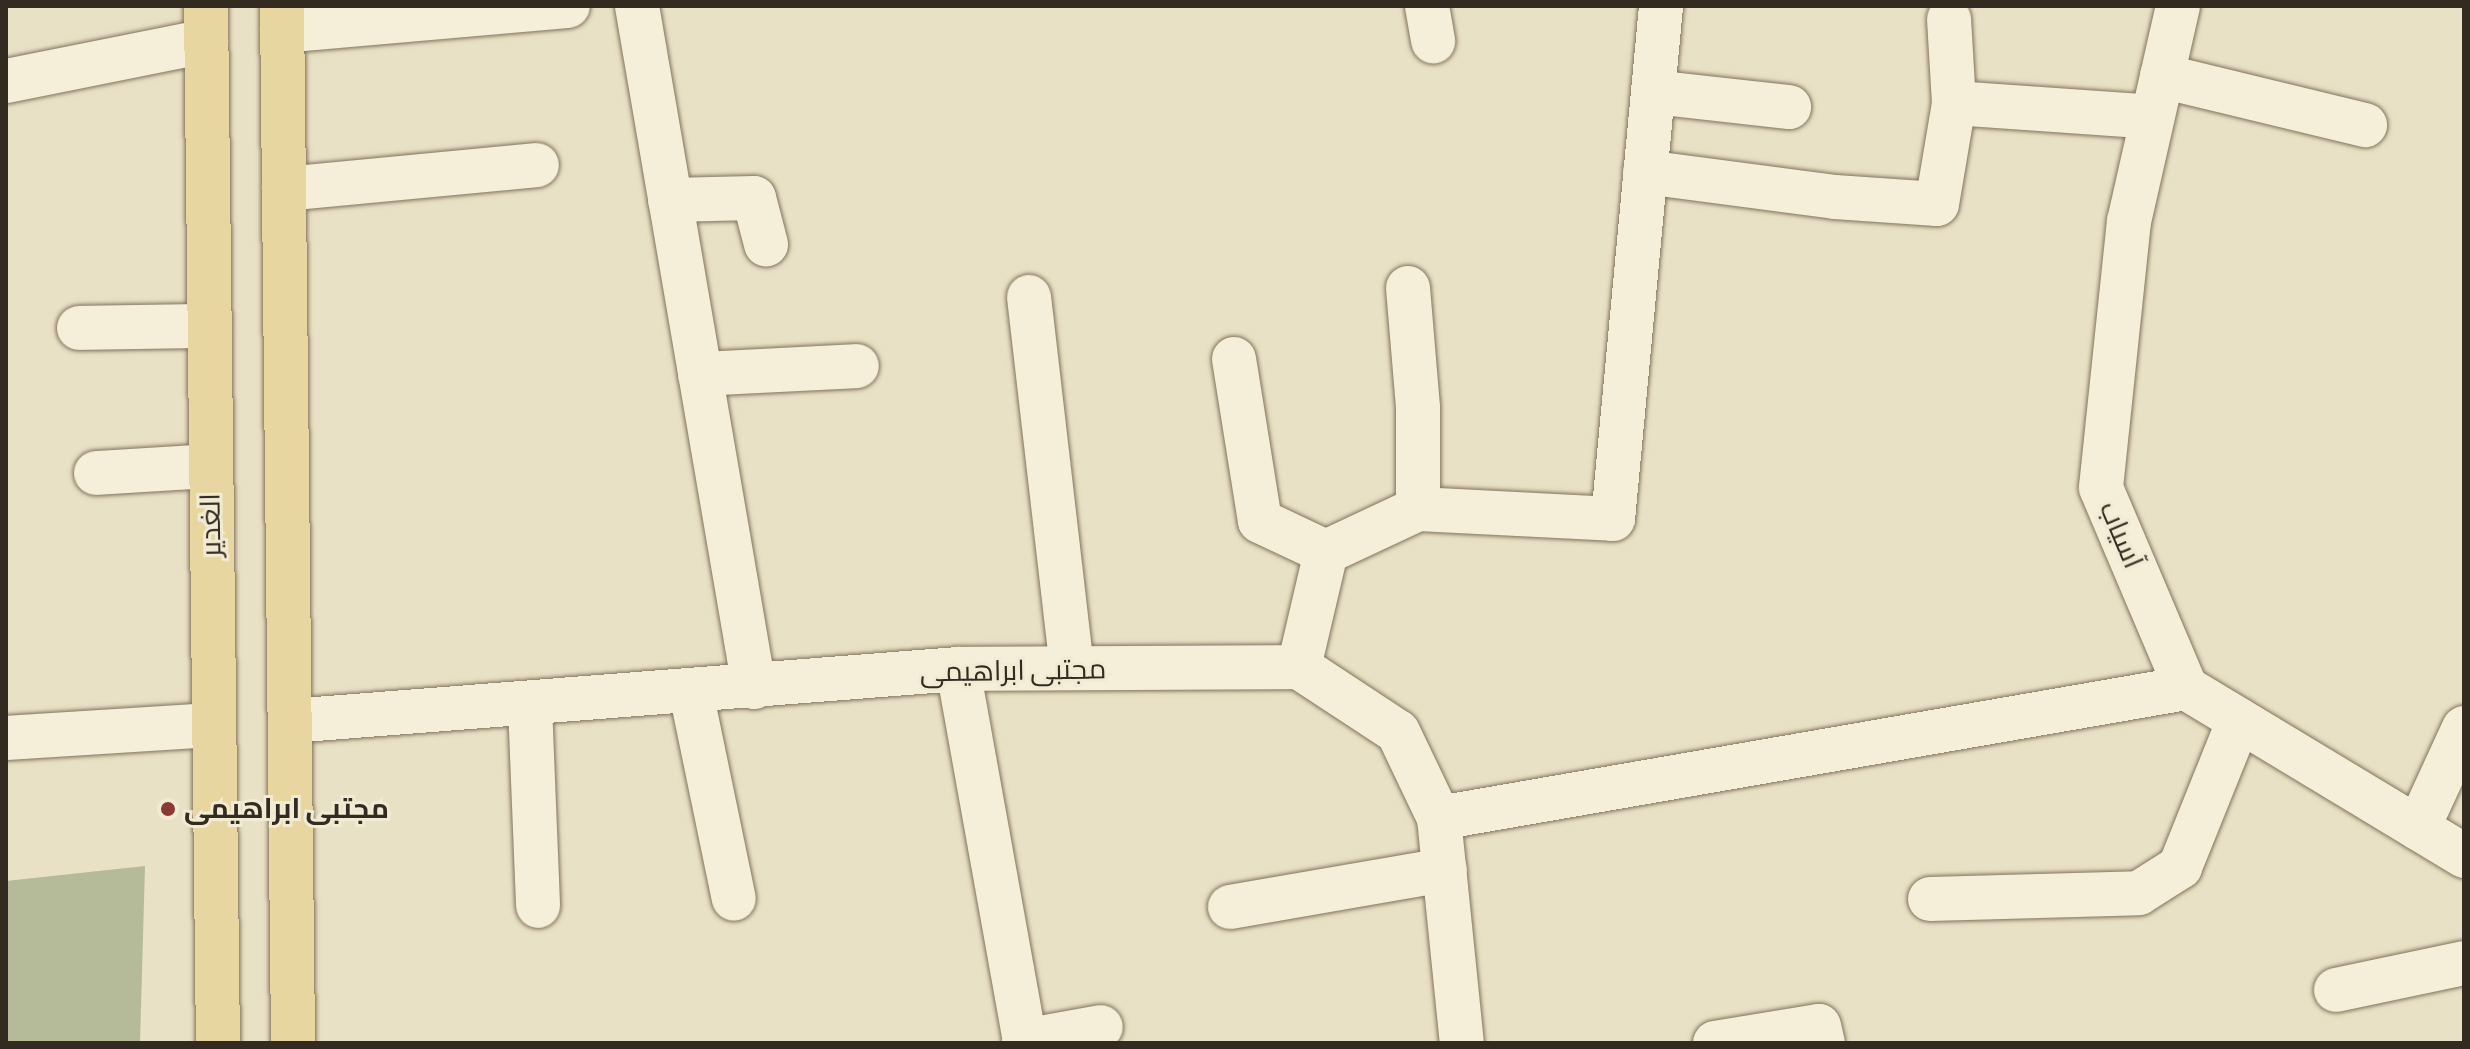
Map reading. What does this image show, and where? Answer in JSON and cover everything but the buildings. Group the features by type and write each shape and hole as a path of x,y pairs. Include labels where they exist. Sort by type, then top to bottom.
{"main road":[{"path":"282,18 293,1043"},
{"name":"الغدیر","path":"206,23 218,1043"}],"street":[{"path":"282,18 568,6"},
{"path":"637,6 754,687"},
{"path":"1326,552 1418,509 1613,519 1661,6"},
{"name":"آسیاب","path":"2178,6 2129,221 2101,488 2186,688"},
{"path":"1645,172 1835,197 1937,204 1954,103 1949,19"},
{"path":"6,81 206,23"},
{"path":"2162,76 2365,125"},
{"path":"1653,92 1789,107"},
{"path":"1954,103 2152,117"},
{"path":"284,189 537,165"},
{"path":"670,200 754,198 766,244"},
{"path":"1408,288 1418,408 1418,509"},
{"path":"1029,297 1072,668"},
{"path":"79,328 210,326"},
{"path":"1234,359 1260,521 1326,552"},
{"path":"700,374 857,366"},
{"path":"96,473 211,466"},
{"path":"1326,552 1299,667 1398,732 1439,818 1462,1043"},
{"name":"مجتبی ابراهیمی","path":"290,721 530,705 958,669 1299,667"},
{"path":"958,669 1025,1042 1101,1027"},
{"path":"1439,818 2186,688 2464,856"},
{"path":"691,692 734,899"},
{"path":"530,705 538,906"},
{"path":"1930,899 2139,893 2180,867 2239,720"},
{"path":"6,738 214,725"},
{"path":"2418,828 2464,728"},
{"path":"1230,907 1445,870"},
{"path":"2336,990 2464,963"},
{"path":"1715,1043 1819,1026 1823,1043"}],"green space":[{"path":"145,866 140,1043 6,1043 6,881"}],"place":[{"name":"مجتبی ابراهیمی","path":"168,809"}]}
